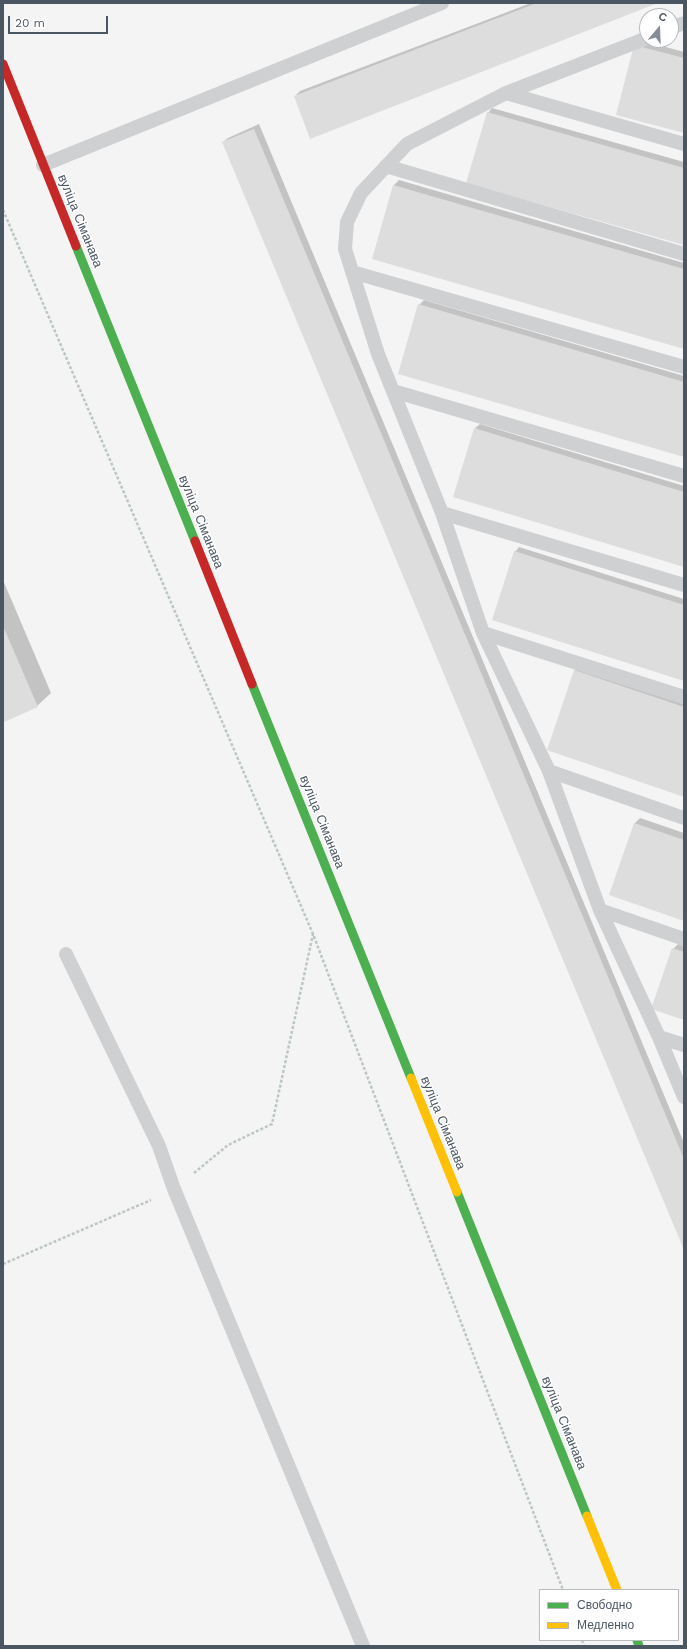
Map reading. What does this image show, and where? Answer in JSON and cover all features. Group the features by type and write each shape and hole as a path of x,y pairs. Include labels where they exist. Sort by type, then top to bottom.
{"main road":[{"name":"вуліца Сіманава","path":"3,64 617,1589"}],"lane":[{"path":"43,165 442,3"},
{"path":"639,41 506,93 407,144 361,193 347,222 345,249 378,354 442,513 483,633 549,771 600,910 659,1037 684,1097"},
{"path":"506,93 684,144"},
{"path":"386,166 684,254"},
{"path":"352,272 684,367"},
{"path":"393,391 684,476"},
{"path":"442,513 684,585"},
{"path":"483,633 684,697"},
{"path":"549,771 684,818"},
{"path":"600,910 684,939"},
{"path":"66,954 159,1146 174,1189 363,1646"},
{"path":"659,1037 684,1045"}],"path":[{"path":"3,210 313,934 563,1589"},
{"path":"3,1264 174,1189 228,1145 272,1124 313,934"}],"building":[{"path":"537,3 658,3 645,8 639,8 639,10 310,139 294,96"},
{"path":"634,45 639,46 639,48 646,48 684,58 684,133 616,115"},
{"path":"487,112 684,168 684,245 466,183"},
{"path":"254,129 684,1159 684,1250 222,142"},
{"path":"393,185 684,269 684,349 372,259"},
{"path":"418,304 684,382 684,457 398,374"},
{"path":"474,428 684,492 684,567 453,497"},
{"path":"514,551 684,605 684,681 492,620"},
{"path":"3,626 38,707 4,722 3,720"},
{"path":"574,670 684,707 684,797 547,750"},
{"path":"634,823 684,840 684,921 609,895"},
{"path":"672,948 684,952 684,1020 651,1009"}],"traffic: fast":[{"path":"76,246 195,541"},
{"path":"252,684 411,1078"},
{"path":"457,1192 587,1516"},
{"path":"637,1641 639,1646"}],"traffic: slow":[{"path":"411,1078 457,1192"},
{"path":"587,1516 617,1589"}],"traffic: jam":[{"path":"3,64 76,246"},
{"path":"195,541 252,684"}]}
